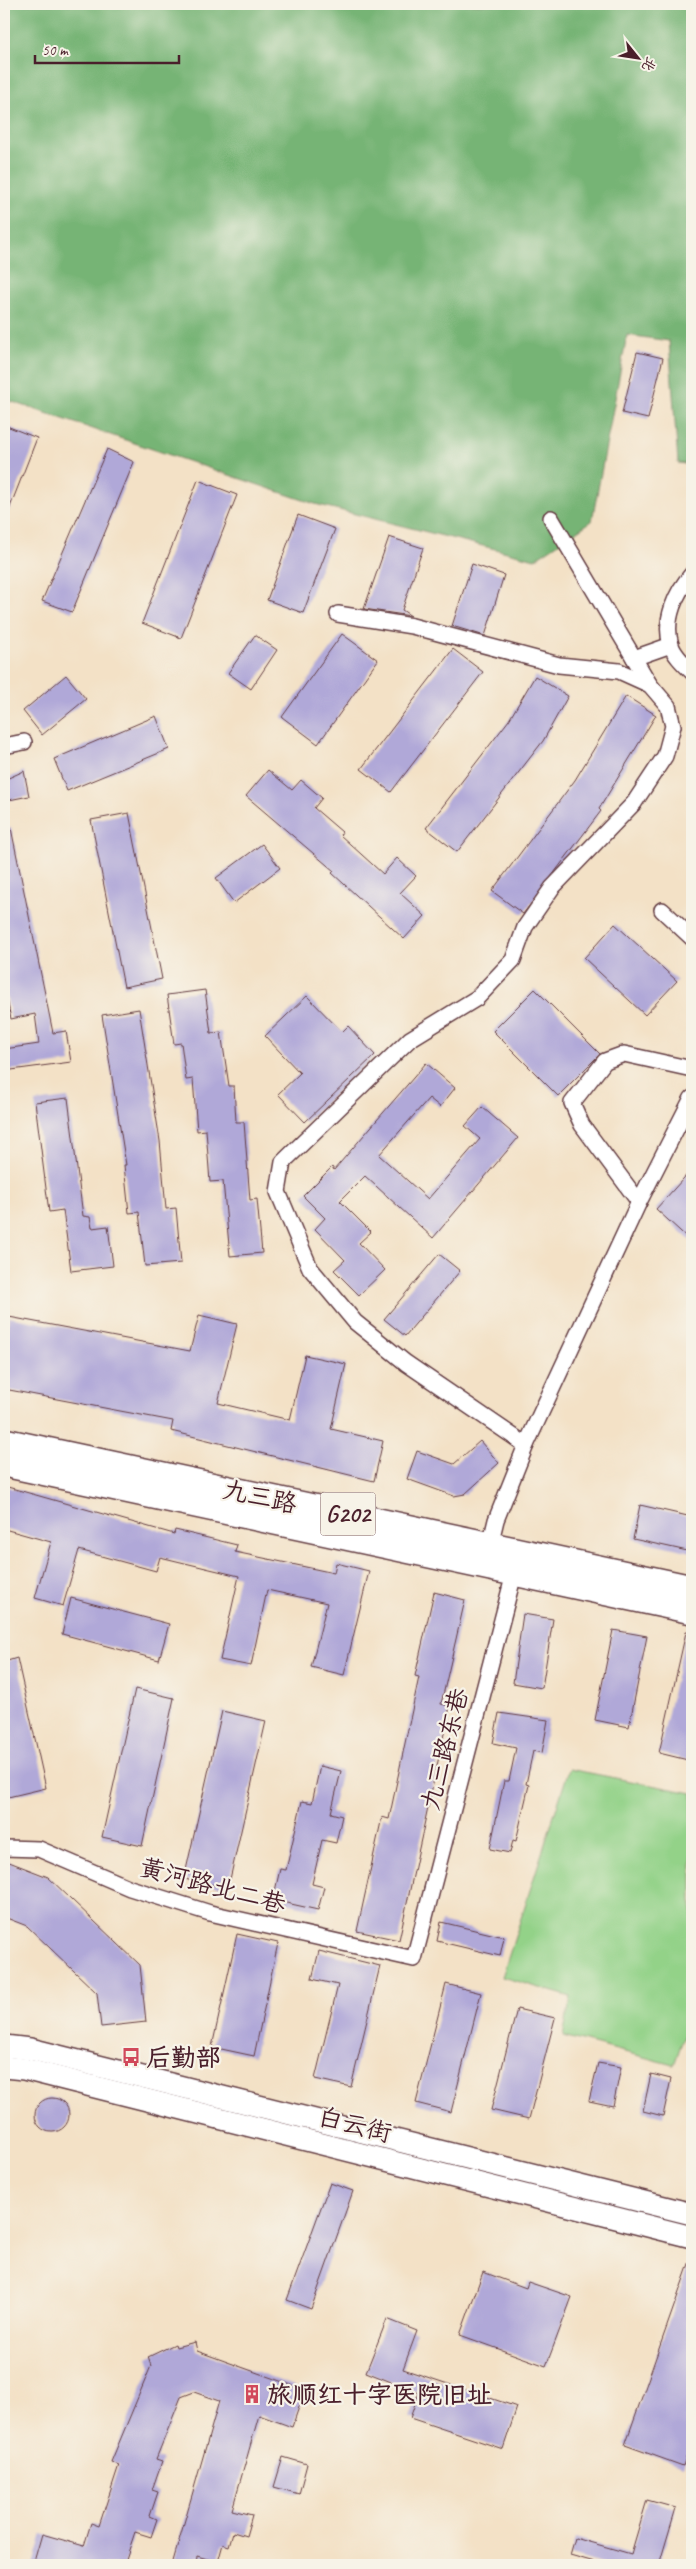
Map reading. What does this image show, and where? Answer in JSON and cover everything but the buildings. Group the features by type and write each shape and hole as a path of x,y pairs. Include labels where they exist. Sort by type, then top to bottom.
{"highway":[{"name":"九三路","path":"4,1441 487,1556"},
{"name":"九三路","path":"4,1464 517,1562 692,1588"},
{"name":"九三路","path":"517,1562 692,1611"}],"main road":[{"name":"白云街","path":"4,2046 30,2049 692,2214"},
{"name":"白云街","path":"4,2067 34,2072 692,2237"}],"street":[{"path":"526,1445 406,1363 354,1322 310,1268 278,1192 283,1162 410,1040 477,998 513,960 524,927 552,888 634,803 665,756 673,726 668,706 650,685 551,518"},
{"path":"692,574 678,591 670,614 671,645 683,663 692,672"},
{"path":"338,614 412,626 559,664 619,671 650,685"},
{"path":"634,658 671,645"},
{"path":"4,746 24,742"},
{"path":"662,910 692,938"},
{"path":"639,1202 582,1125 572,1103 605,1061 624,1054 692,1069"},
{"path":"487,1556 496,1520 526,1445 639,1202 692,1098"},
{"name":"九三路东巷","path":"414,1960 517,1562"},
{"name":"黄河路北二巷","path":"4,1848 38,1849 130,1888 210,1913 414,1960"}],"green space":[{"path":"4,4 692,4 692,465 678,463 669,341 627,335 592,521 535,559 315,504 4,399"},
{"path":"569,1769 692,1793 692,2013 674,2065 563,2036 571,1997 502,1977"}],"place":[{"name":"后勤部","path":"131,2057"},
{"name":"旅顺红十字医院旧址","path":"252,2394"}]}
